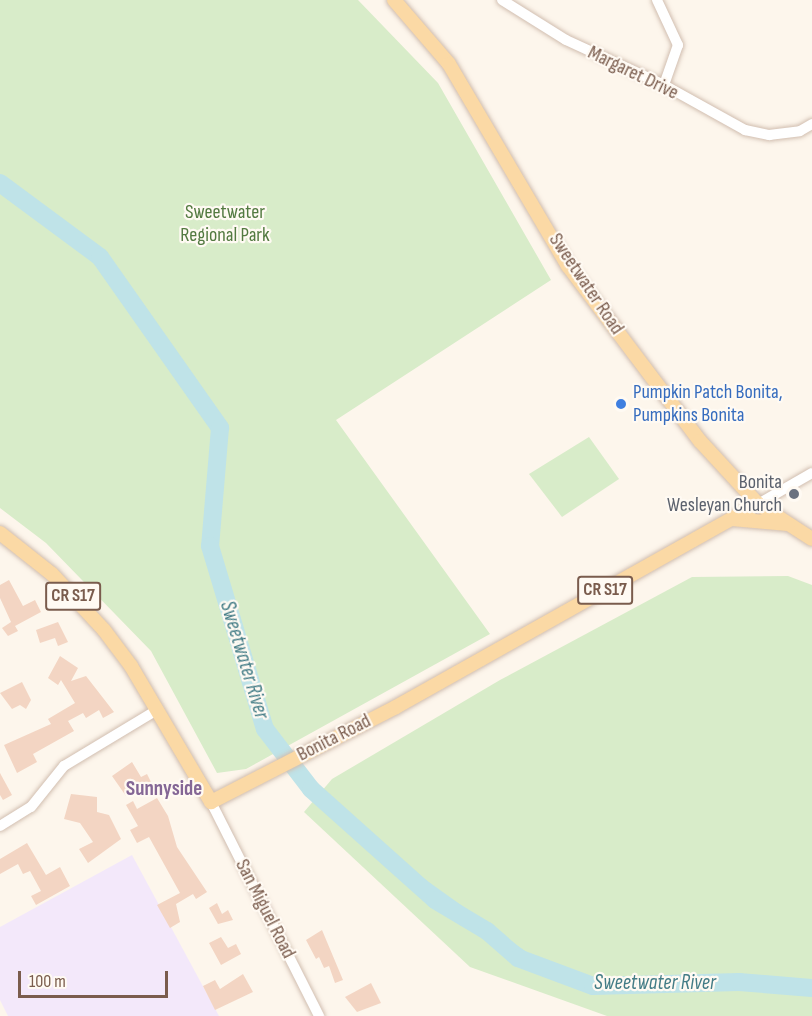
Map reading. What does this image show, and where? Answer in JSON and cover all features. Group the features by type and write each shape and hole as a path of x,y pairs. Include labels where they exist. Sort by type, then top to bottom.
{"main road":[{"name":"Sweetwater Road","path":"394,0 449,64 568,266 700,441 758,504 812,539"},
{"name":"Bonita Road","path":"211,802 241,789 758,504"},
{"path":"732,519 790,524"},
{"name":"CR S17","path":"0,532 52,573 104,630 211,802"}],"street":[{"name":"Margaret Drive","path":"502,0 566,40 664,85 745,130 769,135 800,131 812,124"},
{"path":"657,0 678,45 664,85"},
{"path":"758,504 812,473"},
{"path":"0,826 32,807 64,766 156,711"},
{"name":"San Miguel Road","path":"211,802 320,1016"}],"shaded area":[{"path":"132,855 219,1016 8,1016 0,1000 0,927"}],"green space":[{"name":"Sweetwater Regional Park","path":"0,0 358,0 438,83 551,280 336,420 490,634 246,769 217,773 151,651 46,543 0,508"},
{"path":"589,437 619,479 562,517 529,474"},
{"path":"788,576 812,585 812,1016 607,1016 470,967 304,812 332,779 500,680 692,577"}],"water":[{"path":"331,796 419,875 535,958 594,977 686,976 812,981 812,985 595,982 532,961 411,874 328,800"}],"building":[{"path":"9,580 23,606 35,600 41,612 15,626 18,631 8,636 2,628 11,622 0,598 0,585"},
{"path":"58,622 68,642 58,646 55,638 40,643 36,630"},
{"path":"60,656 78,668 71,681 86,676 114,712 103,718 99,710 86,718 83,713 68,721 74,731 33,754 37,762 17,773 4,745 51,724 48,719 75,703 61,680 58,685 48,678"},
{"path":"22,682 31,700 26,709 20,705 12,709 0,693"},
{"path":"132,762 141,777 147,774 151,782 126,796 112,776"},
{"path":"0,773 12,795 3,800 0,795"},
{"path":"71,794 97,797 97,812 109,815 121,839 88,863 79,849 93,842 80,823 64,819"},
{"path":"157,798 168,816 177,847 207,892 196,899 193,894 176,904 180,922 170,928 157,905 180,893 149,837 137,843 130,830 138,826 126,805 133,801 137,809"},
{"path":"27,843 46,875 60,867 70,886 36,905 31,896 41,891 30,871 23,874 18,864 0,874 0,859"},
{"path":"217,903 222,914 228,910 233,920 218,924 209,908"},
{"path":"322,930 343,980 335,983 329,966 324,968 319,957 316,959 306,940"},
{"path":"221,937 228,948 236,944 241,954 221,965 209,943"},
{"path":"243,974 253,992 215,1010 203,986 215,980 220,989"},
{"path":"371,983 381,1003 357,1012 345,997"}],"waterway":[{"name":"Sweetwater River","path":"0,183 100,257 220,428 210,546 265,729 311,789 435,900 487,931 518,958 593,986 739,982 812,988"}],"place":[{"name":"Pumpkin Patch Bonita, Pumpkins Bonita","path":"621,404"},
{"name":"Bonita Wesleyan Church","path":"794,494"}],"district":[{"name":"Sunnyside","path":"164,789"}]}
